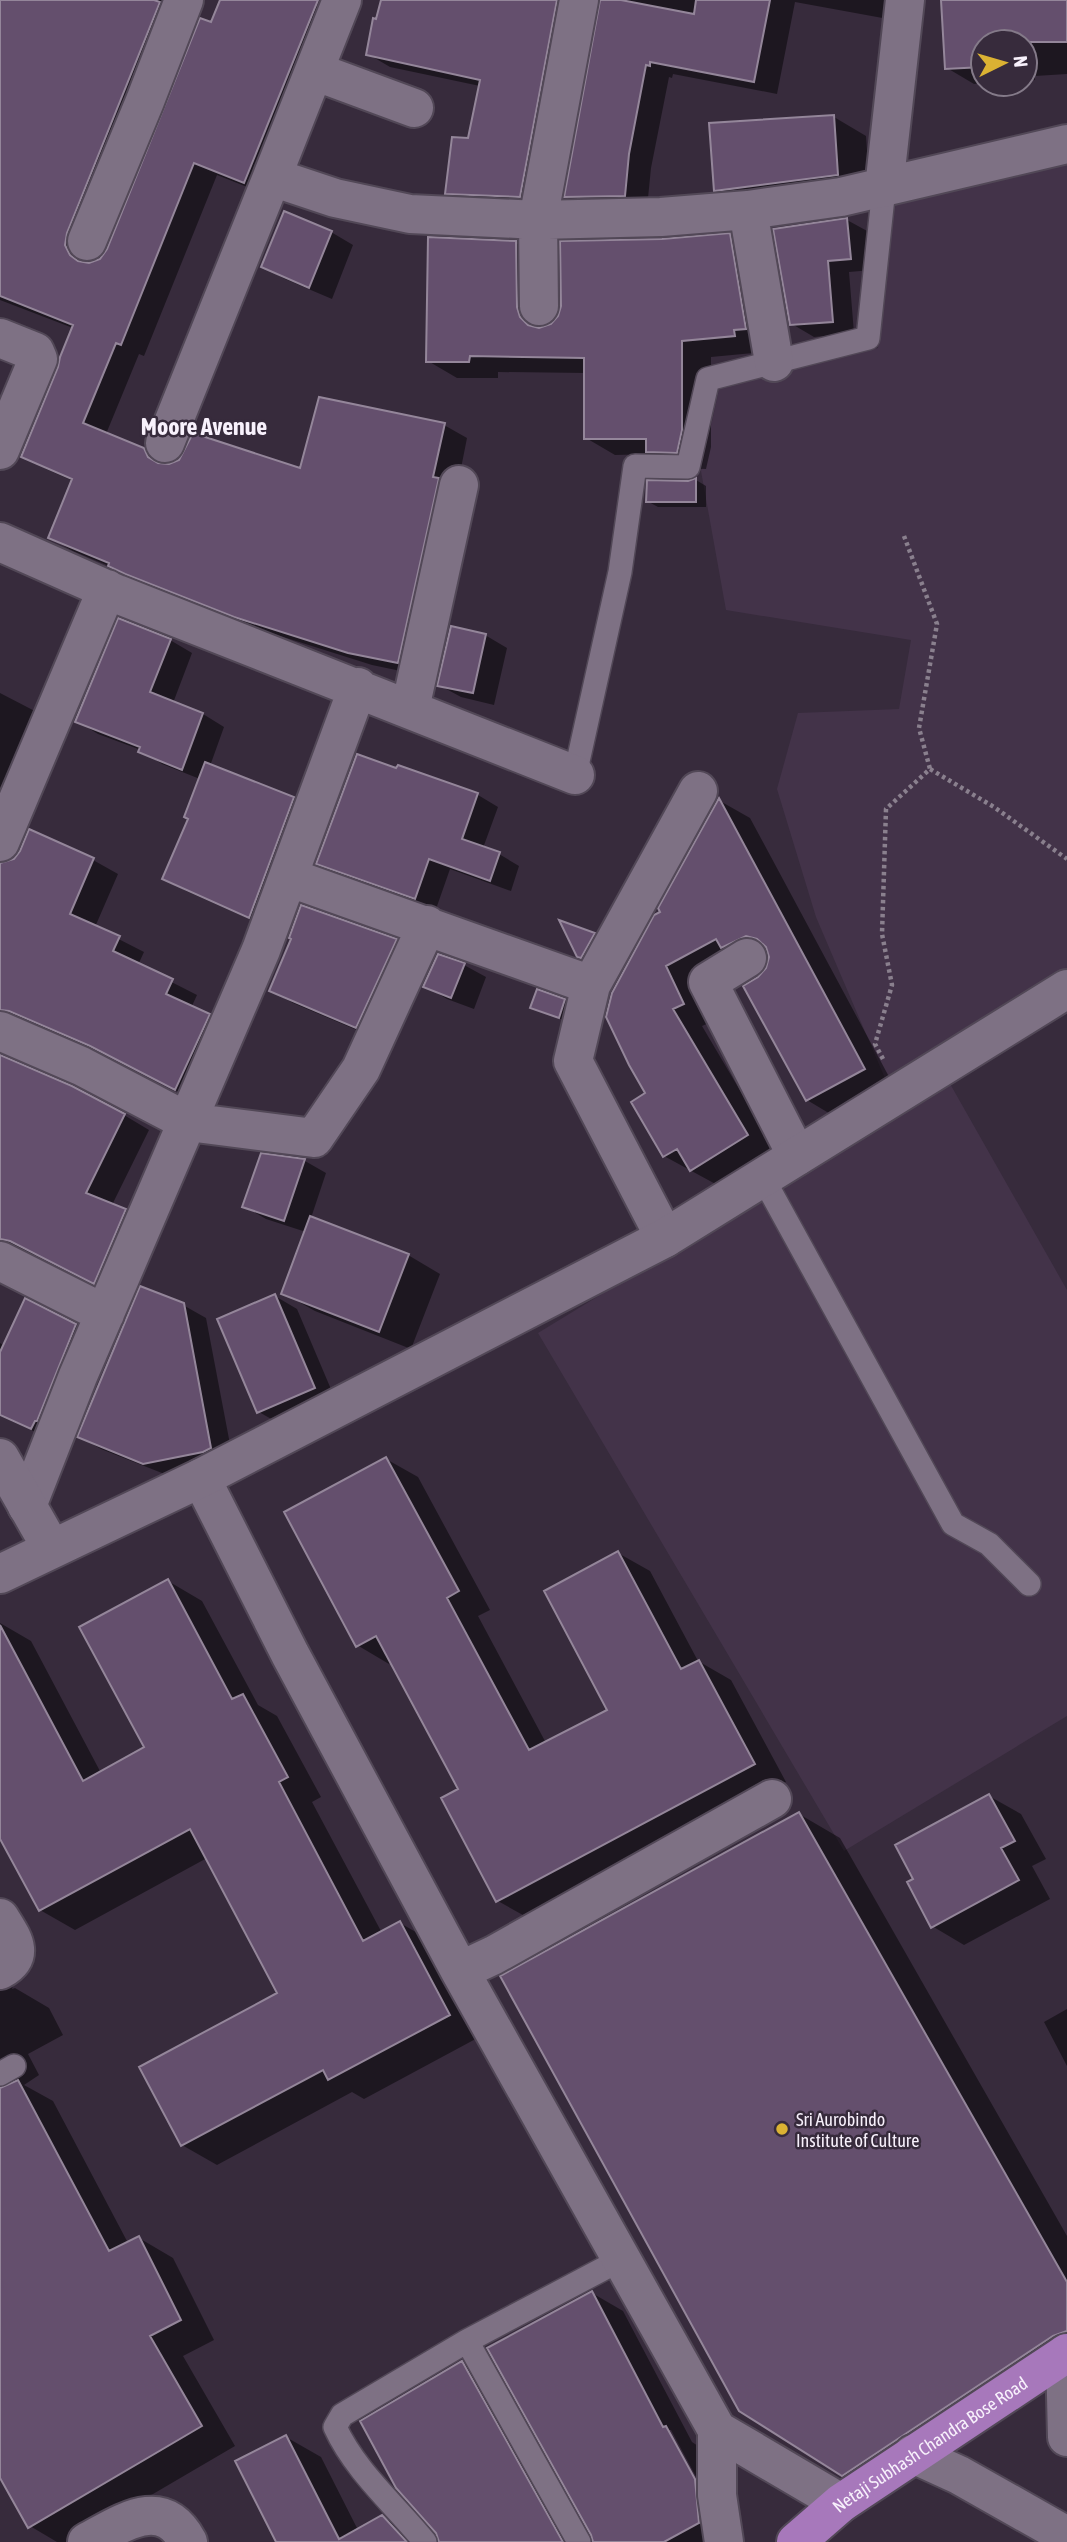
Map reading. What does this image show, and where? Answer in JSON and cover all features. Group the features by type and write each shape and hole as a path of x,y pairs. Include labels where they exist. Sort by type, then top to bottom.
{"main road":[{"name":"Netaji Subhash Chandra Bose Road","path":"796,2542 841,2503 1066,2354"}],"street":[{"path":"87,240 184,0"},
{"path":"165,443 342,0"},
{"path":"539,306 538,220 579,0"},
{"path":"884,188 905,0"},
{"path":"314,71 414,108"},
{"path":"272,177 335,198 410,214 538,220 662,216 748,210 841,197 1067,144"},
{"path":"748,210 774,362"},
{"path":"0,338 35,352 38,359 0,450"},
{"path":"410,709 459,485"},
{"path":"0,542 107,589 575,775"},
{"path":"0,842 107,589"},
{"path":"27,1506 105,1314 261,950 358,687"},
{"path":"664,1238 573,1062 591,985 698,791"},
{"path":"288,877 591,985"},
{"path":"0,1031 81,1066 188,1122 314,1138 361,1069 427,925"},
{"path":"747,958 708,982 797,1156"},
{"path":"0,1574 201,1478 664,1238 1067,989"},
{"path":"0,1261 105,1314"},
{"path":"0,1458 52,1549"},
{"path":"201,1478 290,1654 460,1970 717,2431 717,2495 724,2542"},
{"path":"460,1970 494,1955 772,1799"},
{"path":"0,1918 14,1943 15,1955 9,1966 0,1970"},
{"path":"1066,2354 1067,2437"},
{"path":"717,2431 841,2503"},
{"path":"913,2454 959,2475 1067,2536"},
{"path":"87,2542 125,2521 146,2514 163,2516 182,2530 188,2542"}],"lane":[{"path":"575,775 620,572 635,467 688,467 708,379 868,338 884,188"},
{"path":"763,1178 953,1524 989,1544 1029,1584"},
{"path":"425,2542 371,2480 341,2439 335,2427 342,2415 467,2340 622,2259"},
{"path":"467,2340 579,2542"}],"path":[{"path":"904,536 936,624 919,728 930,769 993,807 1067,859"},
{"path":"902,1092 875,1044 892,985 882,934 886,809 930,769"}],"shaded area":[{"path":"1067,154 1067,978 890,1090 816,917 777,789 798,713 899,709 911,640 726,610 701,471 720,385 878,348 885,206"},
{"path":"949,1082 1067,1290 1067,1716 844,1851 538,1333"}],"building":[{"path":"0,0 160,2 67,233 65,245 70,255 78,261 89,263 100,259 107,249 200,18 211,22 220,0 318,0 244,183 194,163 121,345 116,343 83,423 144,448 148,457 158,463 169,464 179,460 193,433 300,468 319,397 445,423 433,477 439,478 398,663 348,653 234,617 125,574 108,566 109,563 48,538 72,479 21,457 73,325 0,296"},
{"path":"381,0 557,0 520,197 445,194 452,137 468,138 480,80 366,55 373,18 376,19"},
{"path":"600,0 621,0 694,14 696,0 770,0 754,82 650,62 650,66 646,65 629,154 625,196 564,197"},
{"path":"941,0 1067,0 1067,42 1039,42 1039,28 969,28 969,68 945,69"},
{"path":"834,115 838,175 714,191 709,123"},
{"path":"284,211 332,231 309,288 261,267"},
{"path":"847,218 851,259 828,261 833,322 790,325 773,229"},
{"path":"730,233 746,329 734,330 735,336 682,341 682,430 677,453 646,452 646,439 584,439 584,358 470,356 469,362 426,362 428,237 516,241 517,307 520,317 528,325 539,328 551,324 558,316 561,306 560,241 662,239"},
{"path":"696,478 696,502 646,502 647,480 688,481"},
{"path":"118,618 171,639 150,692 203,713 182,770 138,752 140,747 75,722"},
{"path":"451,626 486,634 473,693 437,686"},
{"path":"357,754 396,768 398,765 478,793 462,839 500,852 490,881 429,859 415,899 316,864"},
{"path":"205,762 294,797 249,918 162,879 188,819 184,817"},
{"path":"719,798 865,1069 806,1101 743,986 758,977 766,968 769,957 766,947 757,939 746,936 721,948 716,939 666,966 684,1004 673,1009 748,1135 690,1171 677,1149 663,1157 631,1102 645,1093 606,1017 612,993 654,915 660,912 658,908"},
{"path":"29,829 94,858 70,914 120,936 113,951 173,979 166,994 210,1014 175,1090 90,1046 9,1011 0,1010 0,863 14,859"},
{"path":"301,905 397,939 356,1028 269,991 291,939 289,938"},
{"path":"559,920 595,933 581,958 577,957"},
{"path":"438,954 465,963 451,998 423,987"},
{"path":"537,989 565,999 559,1018 530,1008"},
{"path":"0,1055 72,1086 125,1114 86,1193 126,1209 94,1284 10,1241 0,1239"},
{"path":"261,1153 305,1159 284,1221 242,1207"},
{"path":"310,1216 409,1254 379,1332 281,1294"},
{"path":"140,1286 184,1303 211,1448 143,1464 77,1437"},
{"path":"275,1294 315,1388 257,1413 217,1319"},
{"path":"25,1298 76,1324 37,1421 31,1429 0,1415 0,1352"},
{"path":"386,1457 459,1591 447,1598 529,1750 607,1710 544,1591 618,1551 681,1669 699,1660 755,1764 496,1902 441,1798 458,1789 376,1636 356,1647 284,1512"},
{"path":"168,1579 232,1699 243,1694 288,1777 279,1782 363,1941 400,1921 450,2015 328,2080 323,2070 181,2146 139,2067 277,1993 190,1829 39,1911 0,1839 0,1625 83,1781 144,1747 79,1627"},
{"path":"989,1794 1015,1841 1001,1848 1019,1880 931,1928 907,1882 913,1879 895,1845"},
{"name":"Sri Aurobindo Institute of Culture","path":"799,1812 1067,2282 1067,2331 1053,2336 842,2476 739,2411 500,1976"},
{"path":"18,2080 109,2251 139,2236 181,2320 150,2336 202,2426 28,2528 0,2478 0,2088"},
{"path":"592,2291 663,2427 666,2426 695,2479 699,2523 664,2542 593,2542 487,2348"},
{"path":"462,2361 563,2542 439,2542 436,2533 396,2488 360,2421"},
{"path":"286,2435 339,2539 382,2515 407,2542 276,2542 235,2461"}],"place":[{"name":"Sri Aurobindo Institute of Culture","path":"782,2129"}],"district":[{"name":"Moore Avenue","path":"204,426"}]}
